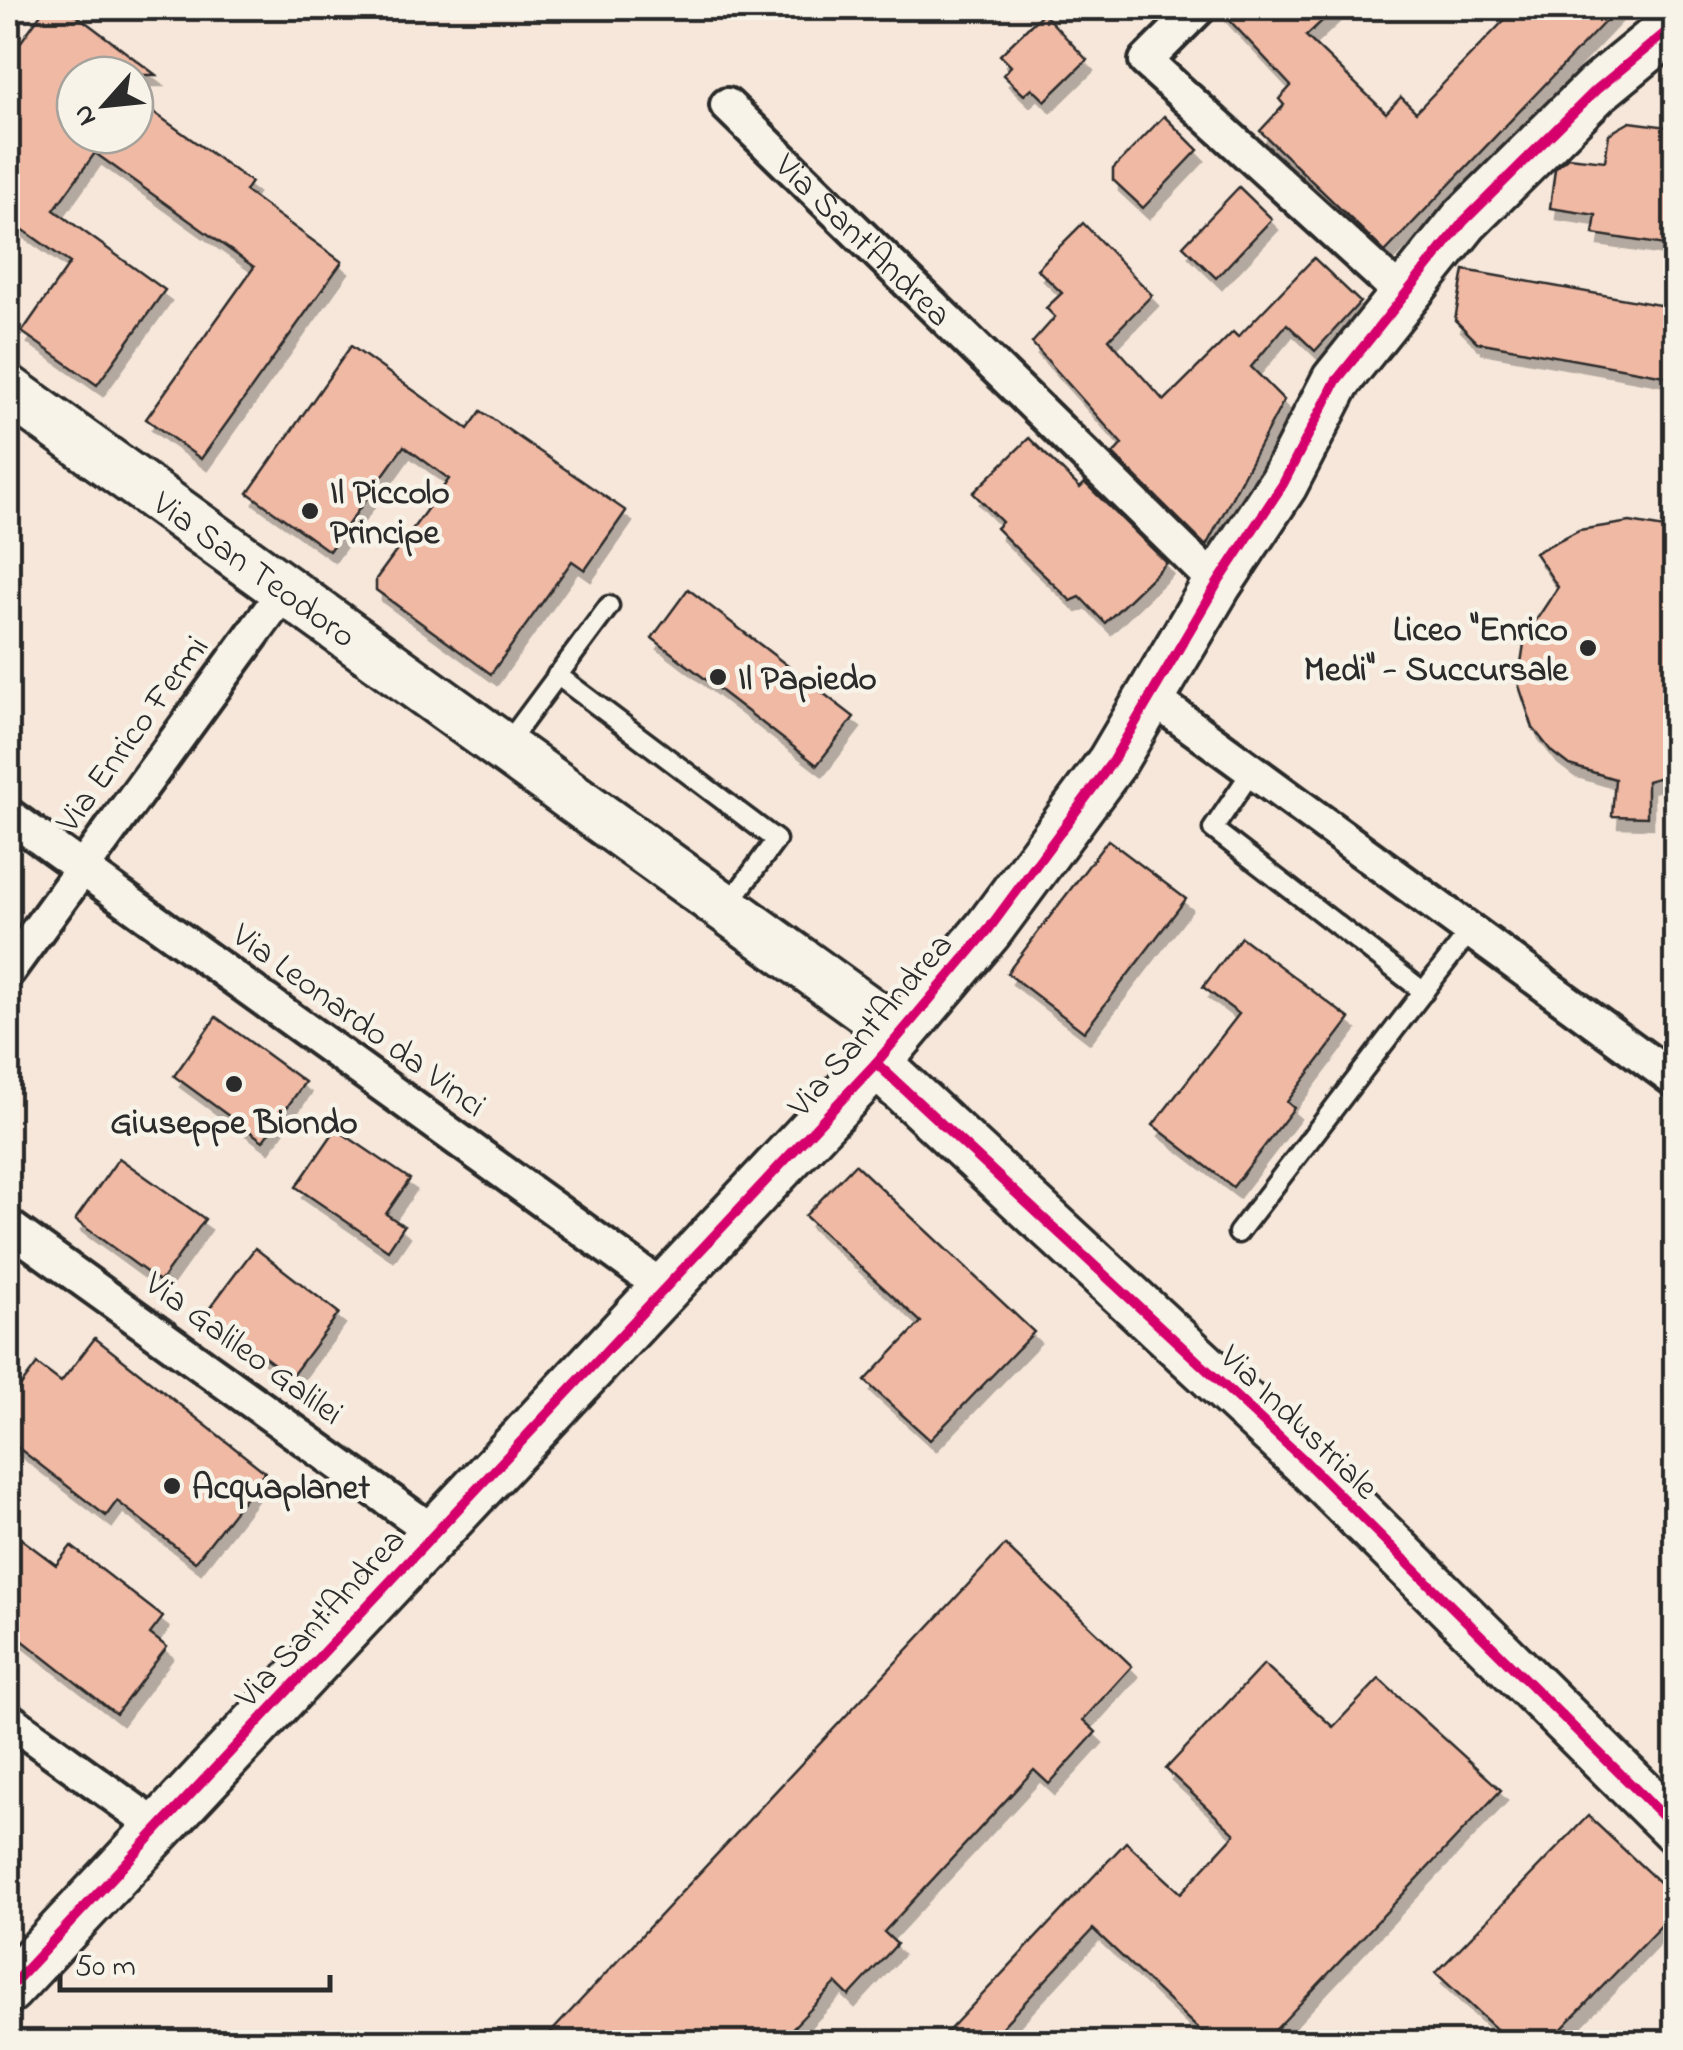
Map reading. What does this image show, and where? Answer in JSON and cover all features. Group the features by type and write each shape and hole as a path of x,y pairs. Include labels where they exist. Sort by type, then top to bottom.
{"street":[{"path":"1199,8 1146,61 1404,296"},
{"name":"Via Sant'Andrea","path":"8,1989 888,1049 988,930 1112,762 1217,584 1283,484 1336,381 1464,221 1532,151 1676,24"},
{"name":"Via Sant'Andrea","path":"727,105 1217,584"},
{"name":"Via San Teodoro","path":"8,390 726,908 888,1049"},
{"name":"Via Enrico Fermi","path":"8,971 285,590"},
{"path":"1150,697 1676,1081"},
{"name":"Via Leonardo da Vinci","path":"8,814 665,1289"},
{"name":"Via Industriale","path":"888,1049 1676,1829"},
{"name":"Via Galileo Galilei","path":"8,1226 435,1533"},
{"path":"8,1719 160,1829"}],"lane":[{"path":"504,748 609,606"},
{"path":"558,676 776,840 726,908"},
{"path":"1252,771 1212,829 1424,992"},
{"path":"1238,1234 1470,931"}],"building":[{"path":"45,8 67,8 129,55 55,55 55,155 94,155 54,210 165,290 97,385 22,332 70,263 8,219 8,60"},
{"path":"1218,8 1336,8 1306,36 1386,113 1401,97 1416,112 1516,8 1618,8 1385,252 1260,131 1284,105 1279,99 1291,86"},
{"path":"1043,13 1087,60 1045,101 1032,88 1024,95 1003,75 1011,66 1000,55"},
{"path":"155,113 251,182 245,191 342,262 201,459 146,419 254,267 98,155 155,155"},
{"path":"1164,116 1198,150 1143,208 1113,180 1113,169"},
{"path":"1630,122 1676,128 1672,246 1593,234 1596,215 1550,208 1555,169 1568,157 1605,161 1609,134"},
{"path":"1239,187 1272,219 1216,278 1183,246"},
{"path":"1083,223 1152,295 1109,339 1164,401 1233,332 1238,337 1314,258 1360,302 1315,351 1287,324 1251,367 1284,400 1206,546 1113,454 1122,444 1032,343 1055,317 1046,308 1062,293 1037,269"},
{"path":"1464,270 1676,308 1676,378 1477,342 1455,320"},
{"path":"351,346 468,429 481,411 626,511 585,570 572,561 491,674 376,590 376,579 449,479 404,446 329,551 248,493"},
{"path":"1029,438 1080,488 1085,483 1167,563 1105,623 1080,597 1071,601 1025,557 996,528 1002,522 973,493"},
{"path":"1630,522 1676,530 1676,773 1647,781 1647,817 1612,816 1615,779 1569,765 1552,752 1533,728 1518,683 1525,637 1558,587 1535,553 1579,530"},
{"path":"688,589 854,717 817,765 652,638"},
{"path":"1108,840 1186,899 1084,1032 1007,973"},
{"path":"1241,937 1350,1019 1287,1102 1294,1108 1233,1187 1153,1125 1239,1014 1203,987"},
{"path":"216,1017 305,1082 263,1141 174,1076"},
{"path":"336,1129 410,1179 386,1214 404,1226 388,1250 296,1187"},
{"path":"119,1158 205,1219 160,1282 75,1220"},
{"path":"855,1164 1034,1332 930,1440 865,1381 921,1322 805,1216"},
{"path":"255,1248 339,1313 291,1377 206,1313"},
{"path":"95,1338 265,1472 195,1562 117,1501 106,1516 8,1440 8,1403 37,1364 61,1382"},
{"path":"8,1529 56,1565 71,1546 163,1617 150,1634 167,1647 116,1714 8,1629"},
{"path":"1005,1545 1132,1666 1083,1720 1096,1732 1049,1784 1034,1770 884,1932 897,1944 849,1996 836,1983 779,2042 542,2042"},
{"path":"1264,1664 1333,1727 1379,1679 1501,1790 1264,2042 1212,2042 1093,1929 1001,2028 1018,2042 938,2042 1126,1842 1181,1893 1235,1834 1166,1769"},
{"path":"1588,1816 1676,1898 1676,1910 1549,2042 1510,2042 1436,1973"}],"cycle path":[{"path":"8,1989 876,1063 988,930 1112,762 1217,584 1283,484 1336,381 1464,221 1596,90 1676,24"},
{"path":"876,1063 1304,1460 1676,1829"}],"place":[{"name":"Il Piccolo Principe","path":"310,511"},
{"name":"Liceo \"Enrico Medi\" - Succursale","path":"1588,648"},
{"name":"Il Papiedo","path":"718,677"},
{"name":"Giuseppe Biondo","path":"234,1084"},
{"name":"Acquaplanet","path":"172,1486"}]}
